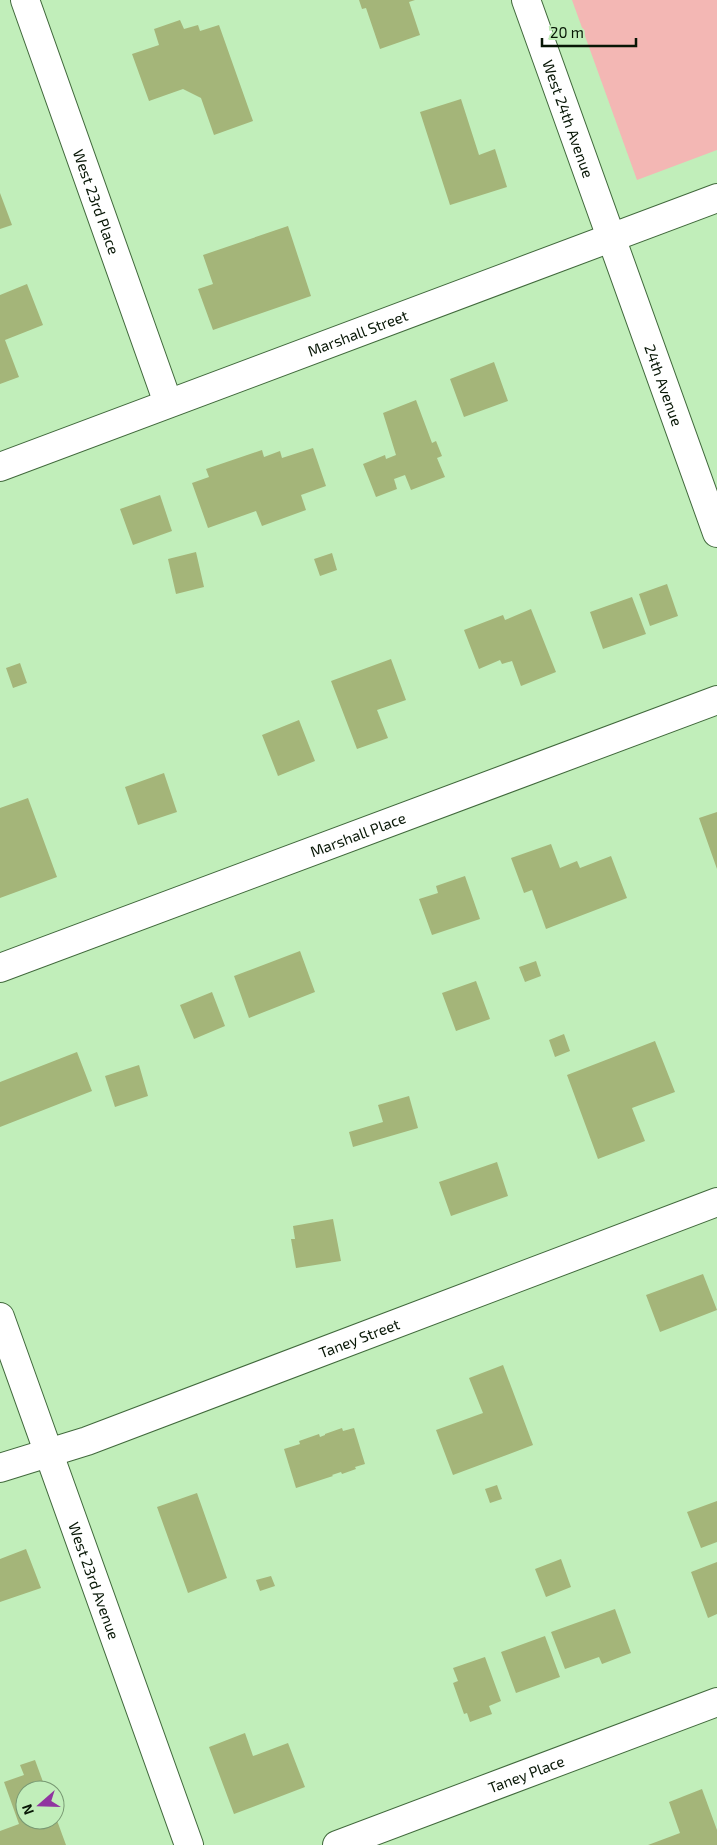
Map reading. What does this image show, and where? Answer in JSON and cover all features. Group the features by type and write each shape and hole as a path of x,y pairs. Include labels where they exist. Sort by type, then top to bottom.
{"street":[{"name":"West 23rd Place","path":"25,0 168,403"},
{"name":"West 24th Avenue","path":"526,0 611,238"},
{"name":"Marshall Street","path":"0,467 717,198"},
{"name":"24th Avenue","path":"611,238 717,533"},
{"name":"Marshall Place","path":"0,968 717,700"},
{"name":"Taney Street","path":"0,1468 96,1438 717,1202"},
{"name":"West 23rd Avenue","path":"0,1317 189,1845"},
{"name":"Taney Place","path":"337,1845 717,1702"}],"shaded area":[{"path":"572,0 717,0 717,150 637,180"}],"building":[{"path":"359,0 415,0 409,2 420,35 380,49 366,8 362,9"},
{"path":"180,20 184,29 198,25 200,31 219,25 253,121 214,135 201,98 183,89 149,101 132,54 159,45 154,29"},
{"path":"461,99 479,155 495,149 507,187 450,205 420,112"},
{"path":"0,193 12,225 0,229"},
{"path":"288,226 311,296 213,330 198,289 213,284 203,255"},
{"path":"27,284 43,325 5,340 19,377 0,384 0,295"},
{"path":"494,362 508,401 464,417 450,379"},
{"path":"416,400 432,443 436,441 442,456 437,458 445,477 411,490 405,475 394,479 397,489 376,497 363,464 385,455 386,459 396,455 383,413"},
{"path":"313,448 326,486 301,495 306,510 262,526 256,511 208,528 192,483 209,477 206,469 262,450 264,457 280,451 282,458"},
{"path":"160,495 172,531 133,545 120,509"},
{"path":"196,552 204,587 176,594 168,559"},
{"path":"332,553 337,570 320,576 314,559"},
{"path":"667,584 678,616 650,626 639,594"},
{"path":"632,597 646,634 603,649 590,612"},
{"path":"531,609 556,672 521,686 512,661 502,664 500,660 479,669 464,630 503,615 505,620"},
{"path":"391,659 406,700 377,710 388,738 357,749 331,681"},
{"path":"20,663 27,683 13,688 6,668"},
{"path":"299,720 315,761 278,776 262,735"},
{"path":"164,773 177,812 138,825 125,787"},
{"path":"28,798 57,877 0,898 0,808"},
{"path":"717,812 717,869 699,818"},
{"path":"551,844 560,868 577,861 580,868 611,856 627,898 546,929 532,890 524,893 511,858"},
{"path":"465,876 480,919 432,935 419,899 438,893 436,886"},
{"path":"300,951 315,992 249,1018 234,976"},
{"path":"536,961 541,976 525,982 519,967"},
{"path":"476,981 490,1019 456,1031 442,993"},
{"path":"212,992 225,1026 194,1039 180,1005"},
{"path":"564,1034 570,1051 555,1057 549,1040"},
{"path":"655,1041 675,1092 632,1108 645,1141 598,1159 567,1075"},
{"path":"77,1052 92,1091 0,1127 0,1082"},
{"path":"139,1065 148,1096 115,1107 105,1076"},
{"path":"409,1096 418,1128 353,1147 349,1132 383,1122 378,1105"},
{"path":"497,1162 508,1196 451,1216 439,1182"},
{"path":"333,1219 341,1261 296,1268 291,1239 295,1239 293,1226"},
{"path":"703,1274 717,1310 660,1332 646,1295"},
{"path":"503,1365 533,1445 453,1475 436,1430 483,1413 469,1378"},
{"path":"342,1428 343,1431 354,1428 365,1464 342,1474 341,1472 296,1488 284,1449 300,1444 299,1441 319,1434 320,1437"},
{"path":"497,1485 502,1499 490,1503 485,1489"},
{"path":"197,1493 227,1578 188,1593 157,1507"},
{"path":"717,1501 717,1542 701,1548 687,1512"},
{"path":"26,1549 41,1588 0,1602 0,1559"},
{"path":"561,1559 571,1587 546,1597 535,1569"},
{"path":"717,1562 717,1614 708,1618 691,1572"},
{"path":"271,1576 275,1586 260,1591 256,1580"},
{"path":"615,1609 631,1653 602,1664 599,1657 565,1669 551,1632"},
{"path":"545,1636 560,1677 516,1693 501,1652"},
{"path":"485,1657 501,1701 489,1706 492,1714 470,1722 467,1713 464,1714 453,1683 458,1681 453,1668"},
{"path":"245,1733 253,1756 288,1743 305,1787 234,1814 209,1747"},
{"path":"35,1760 42,1780 15,1780 15,1813 4,1782 24,1775 20,1765"},
{"path":"702,1789 717,1830 717,1845 648,1845 680,1833 669,1802"},
{"path":"15,1825 15,1830 60,1830 66,1845 0,1845 0,1831"}]}
